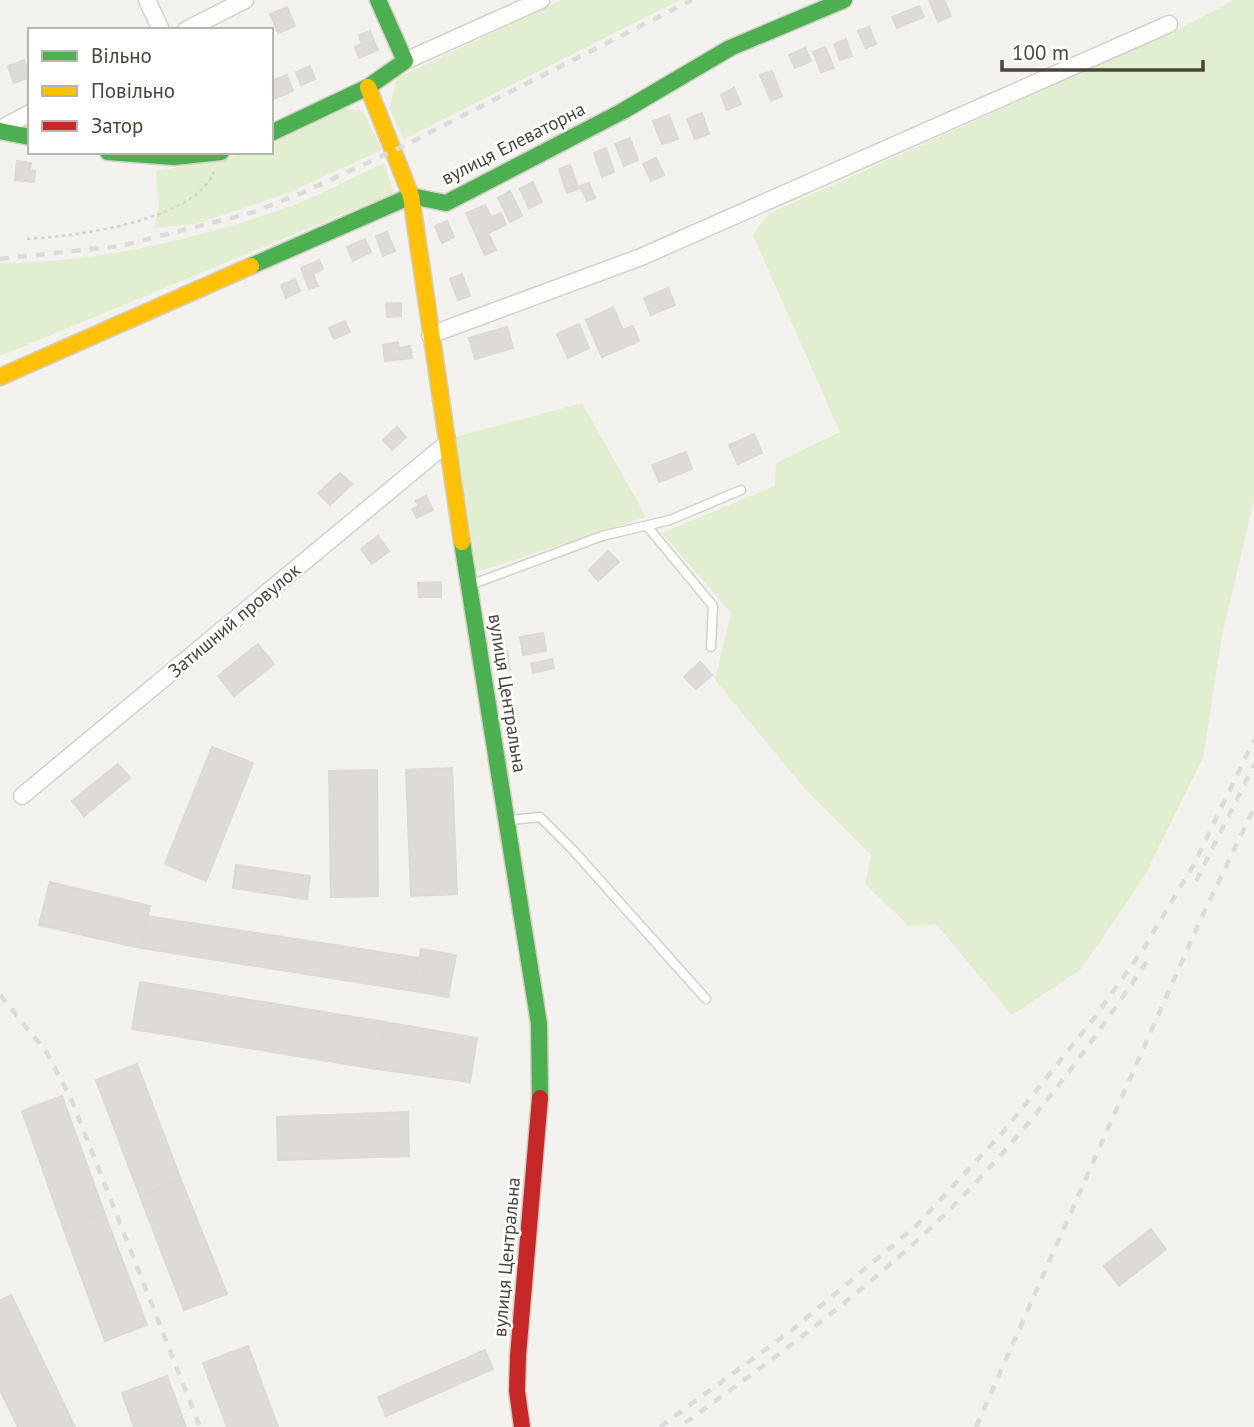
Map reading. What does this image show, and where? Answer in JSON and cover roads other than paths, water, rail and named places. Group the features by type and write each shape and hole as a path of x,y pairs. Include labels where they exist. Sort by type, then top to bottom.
{"main road":[{"path":"273,132 368,87 405,61 378,0"},
{"name":"вулиця Елеваторна","path":"411,196 446,203 623,111 730,48 844,0"},
{"name":"вулиця Центральна","path":"368,87 411,196 446,444 539,1024 542,1075 517,1367 522,1427"},
{"path":"0,130 28,137"},
{"path":"134,154 174,157 202,154"},
{"path":"0,377 411,196"}],"street":[{"path":"147,0 160,28"},
{"path":"190,28 245,0"},
{"path":"405,61 541,0"},
{"path":"430,335 642,257 1169,24"},
{"path":"0,130 28,114"},
{"name":"Затишний провулок","path":"22,796 446,444"}],"lane":[{"path":"469,585 602,536 670,520 741,489"},
{"path":"648,526 713,606 711,647"},
{"path":"507,821 540,817 706,999"}],"railway":[{"path":"0,259 120,246 251,213 302,193 395,150 692,0"},
{"path":"660,1427 792,1330 916,1226 1004,1131 1095,1017 1144,948 1193,866 1254,740"},
{"path":"1196,881 1254,765"},
{"path":"976,1427 1198,925 1254,808"},
{"path":"685,1423 836,1309 895,1260 955,1204 1045,1102 1100,1030 1151,955"},
{"path":"0,995 47,1053 72,1101 200,1427"}]}
